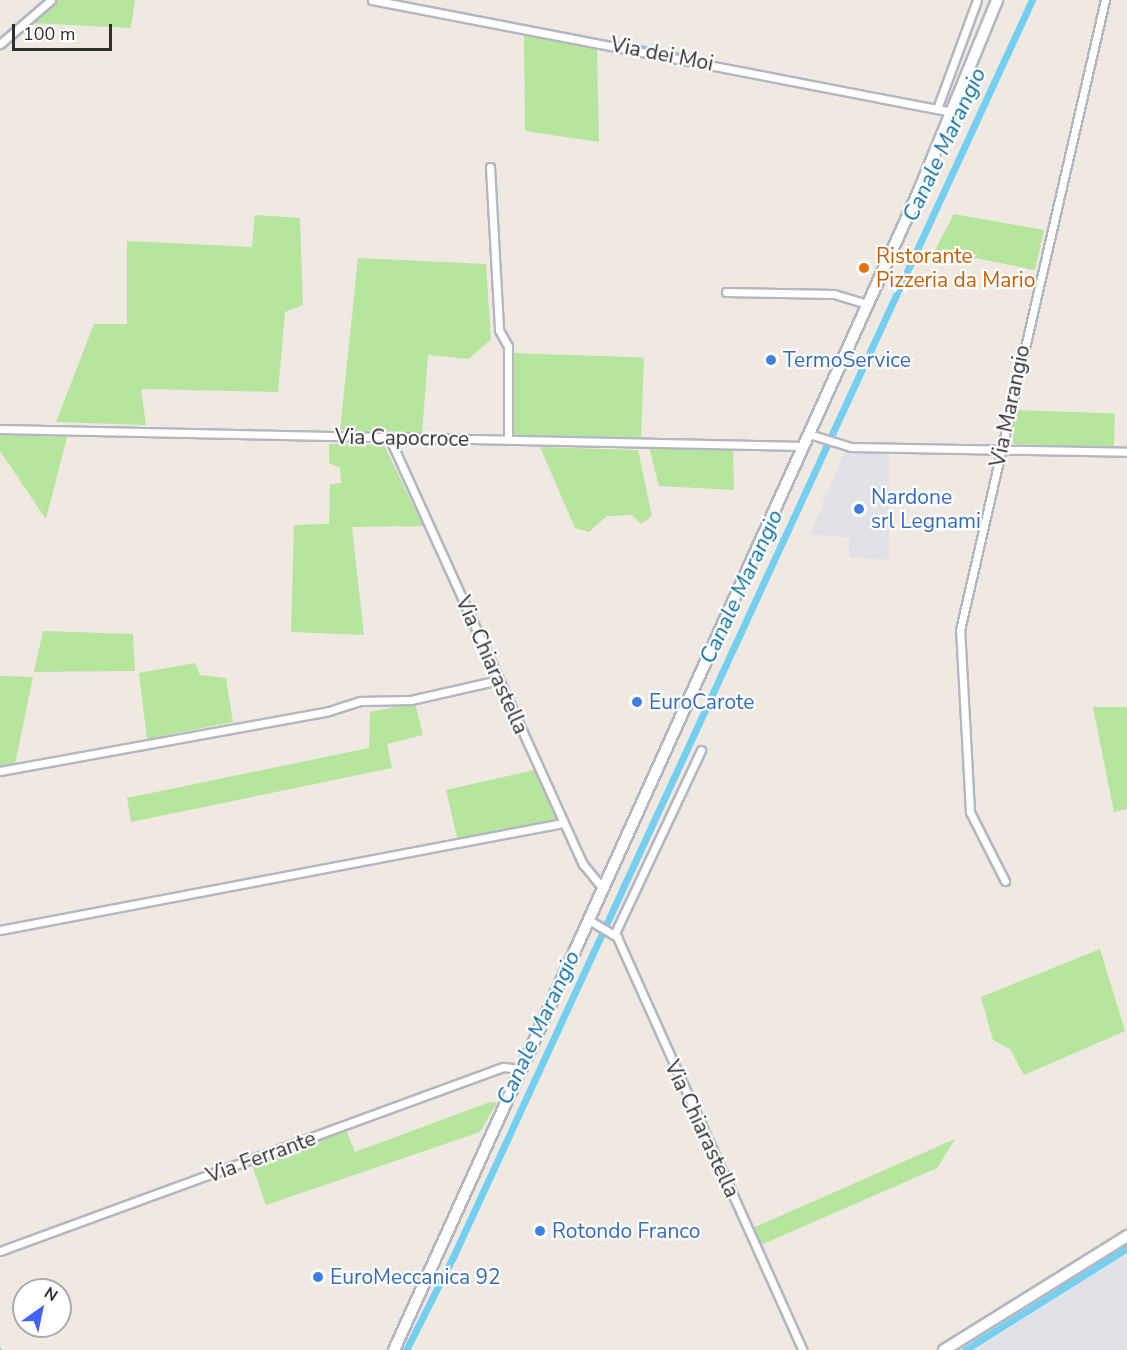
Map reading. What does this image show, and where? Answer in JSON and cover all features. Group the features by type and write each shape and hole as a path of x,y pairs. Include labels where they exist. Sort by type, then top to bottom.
{"main road":[{"path":"394,1350 521,1069 593,922 603,889 804,446 812,435 952,112 997,0"},
{"path":"945,1350 1127,1236"}],"street":[{"path":"0,44 51,0"},
{"name":"Via dei Moi","path":"372,0 938,106 952,112"},
{"path":"938,106 977,0"},
{"name":"Via Marangio","path":"1005,881 970,812 960,639 999,449 1105,0"},
{"path":"489,167 499,330 508,346 508,440"},
{"path":"726,292 834,294 867,304"},
{"name":"Via Capocroce","path":"0,429 804,446"},
{"path":"812,435 836,445 1127,452"},
{"name":"Via Chiarastella","path":"389,437 563,823 583,864 603,889"},
{"path":"0,771 329,711 360,701 392,703 499,680"},
{"path":"593,922 613,932 701,750"},
{"path":"0,930 563,823"},
{"name":"Via Chiarastella","path":"613,932 803,1350"},
{"name":"Via Ferrante","path":"0,1251 503,1067 521,1069"}],"shaded area":[{"path":"845,451 889,451 889,560 849,557 849,538 810,534"},
{"path":"1127,1254 1127,1350 976,1350 1075,1285"}],"green space":[{"path":"57,0 135,0 131,28 31,23"},
{"path":"524,33 597,48 599,142 525,131"},
{"path":"954,214 1044,230 1035,270 935,250"},
{"path":"255,215 300,218 303,305 285,312 278,392 141,389 146,425 56,422 94,324 127,324 127,241 252,247"},
{"path":"358,258 486,264 491,339 469,359 428,355 422,435 340,430"},
{"path":"513,353 644,358 641,440 510,435"},
{"path":"1014,410 1115,414 1114,448 1013,444"},
{"path":"0,434 67,437 46,519 0,451"},
{"path":"329,444 384,445 423,526 352,527 364,635 291,632 294,525 329,524 330,484 341,483 340,468 329,463"},
{"path":"540,447 638,450 652,516 641,524 632,515 607,516 589,532 575,528"},
{"path":"649,447 733,448 734,490 659,486"},
{"path":"43,631 133,634 135,671 34,672"},
{"path":"195,663 200,675 226,678 233,722 147,739 139,673"},
{"path":"0,676 33,677 15,764 0,766"},
{"path":"415,703 423,735 387,744 392,768 131,822 127,798 369,748 370,712"},
{"path":"1093,707 1127,707 1127,809 1114,812"},
{"path":"534,770 557,819 554,822 458,842 446,790"},
{"path":"1100,949 1125,1031 1024,1075 1010,1049 993,1040 981,997"},
{"path":"490,1102 497,1103 480,1132 266,1205 252,1165 346,1130 355,1152"},
{"path":"955,1139 937,1168 761,1245 753,1228"}],"waterway":[{"path":"393,0 415,4"},
{"name":"Canale Marangio","path":"406,1350 453,1257 1032,0"},
{"path":"421,5 629,45"},
{"path":"636,45 707,59"},
{"path":"965,1350 1127,1248"}],"place":[{"name":"Ristorante Pizzeria da Mario","path":"864,268"},
{"name":"TermoService","path":"771,360"},
{"name":"Nardone srl Legnami","path":"859,509"},
{"name":"EuroCarote","path":"637,702"},
{"name":"Rotondo Franco","path":"540,1231"},
{"name":"EuroMeccanica 92","path":"318,1277"}]}
